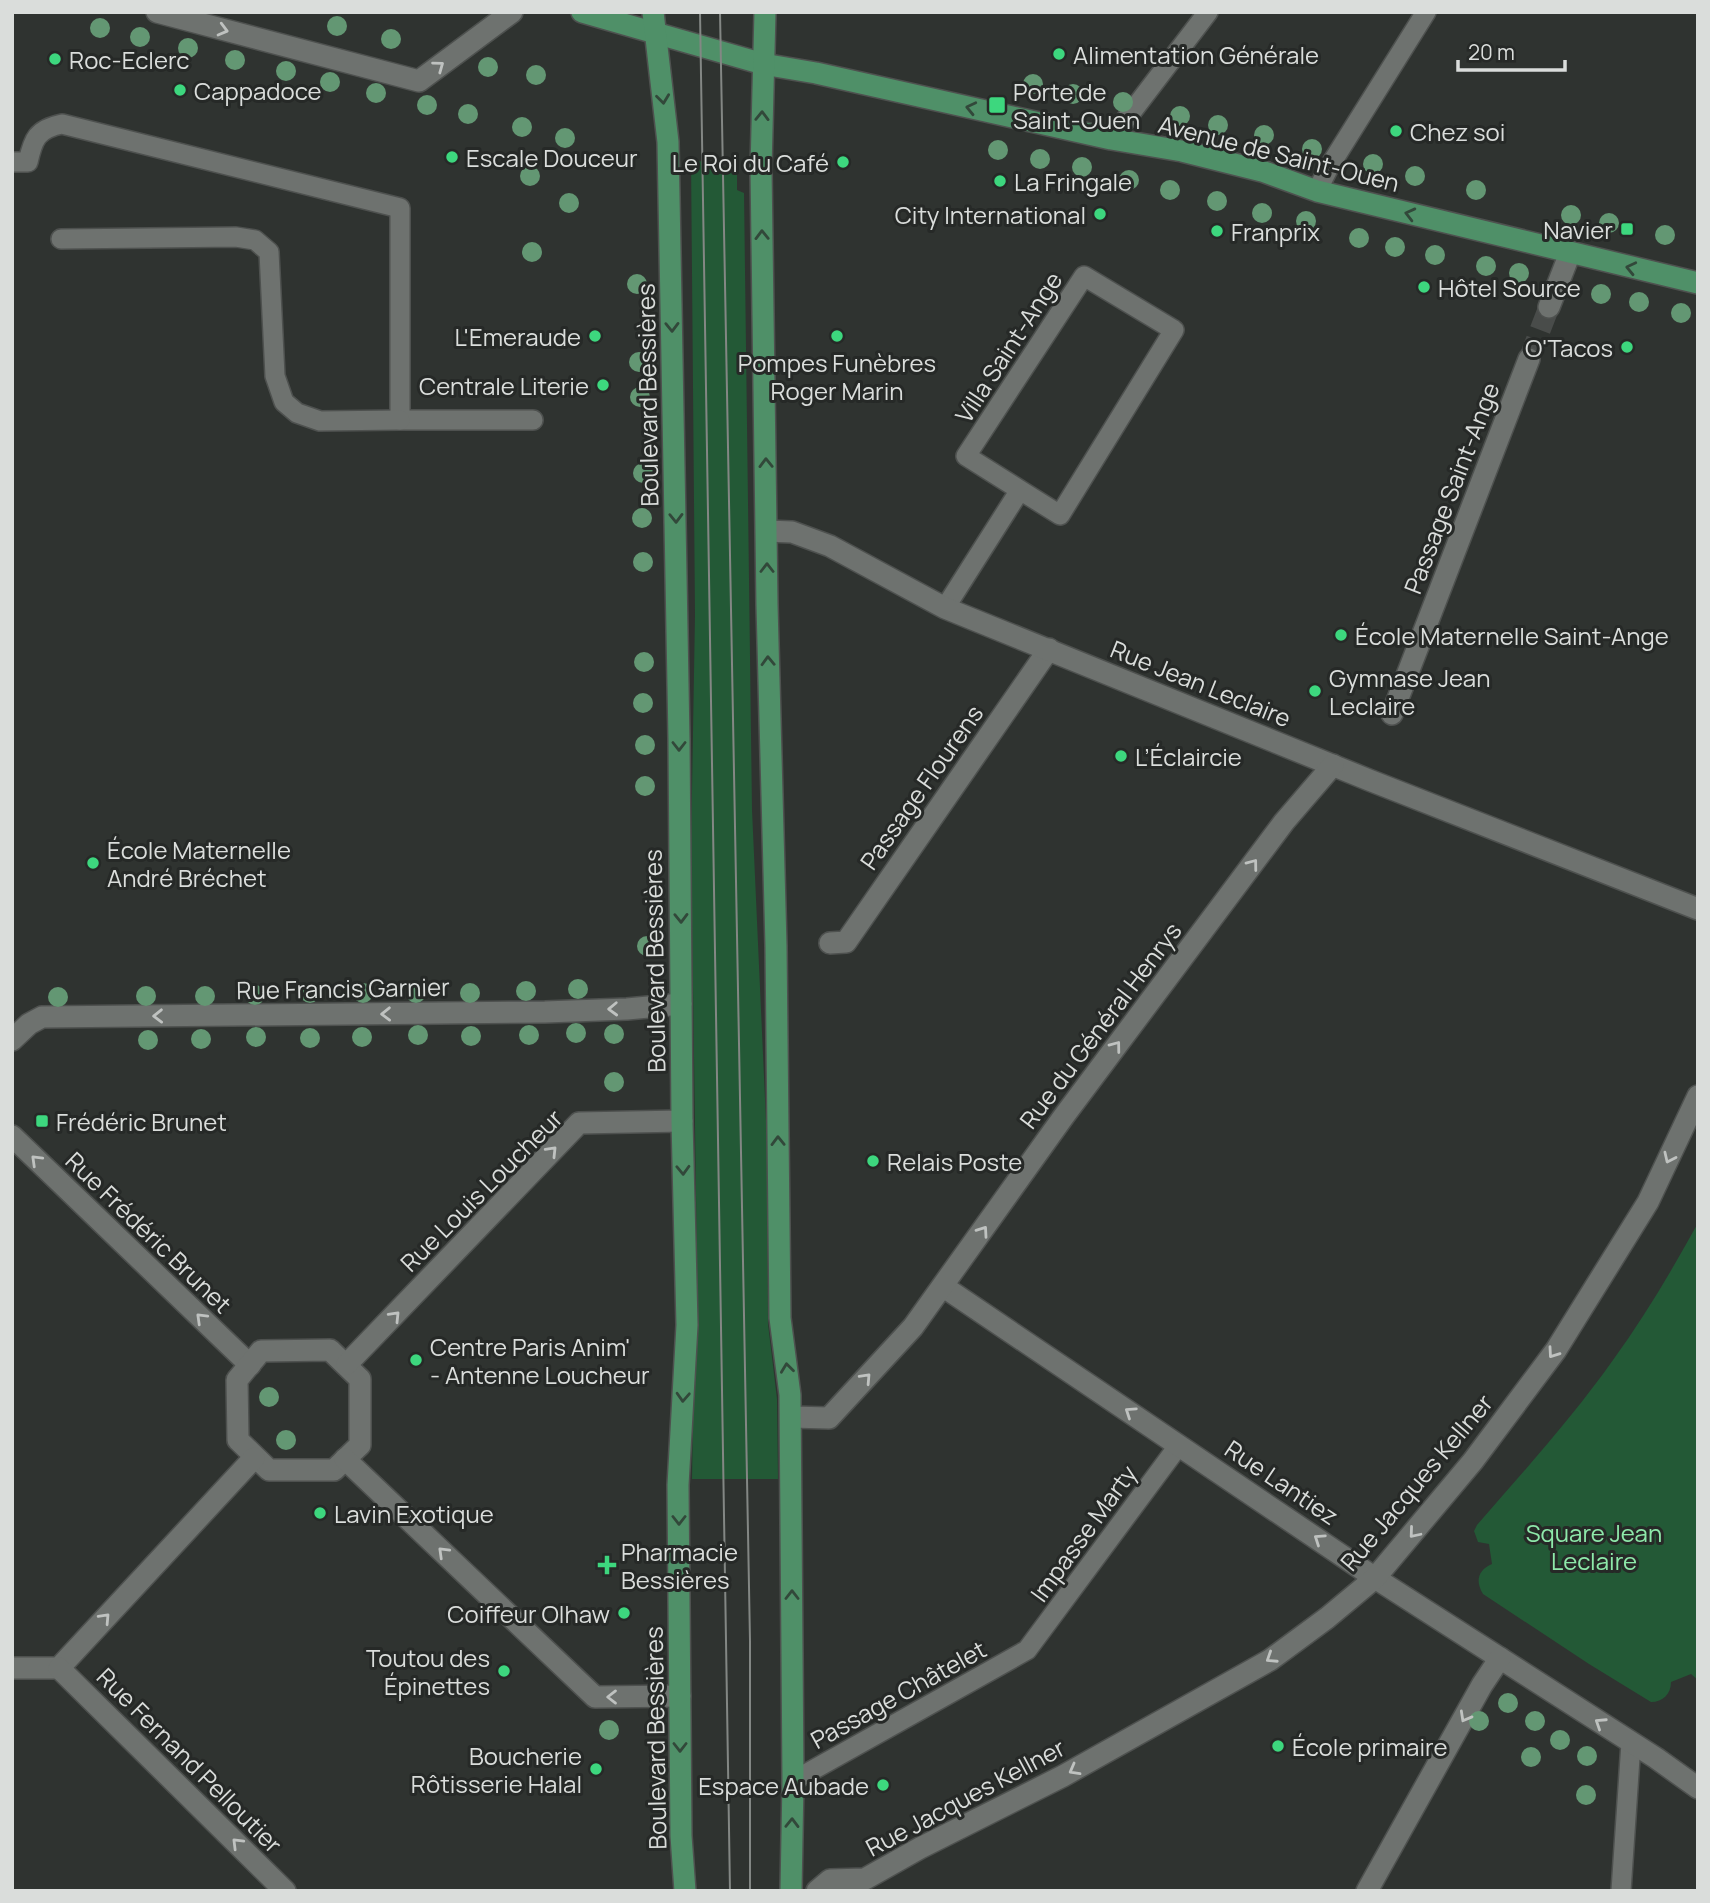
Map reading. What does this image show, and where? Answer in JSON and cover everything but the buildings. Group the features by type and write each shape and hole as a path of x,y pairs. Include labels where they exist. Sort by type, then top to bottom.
{"main road":[{"name":"Avenue de Saint-Ouen","path":"582,12 654,22 763,64 1182,152 1262,171 1317,191 1698,283"},
{"path":"765,12 761,194 766,605 776,946 780,1318 791,1418 791,1891"},
{"name":"Boulevard Bessières","path":"654,22 668,142 680,738 682,1121 687,1325 678,1485 681,1836 685,1891"}],"street":[{"path":"158,12 419,81 512,12"},
{"path":"1549,307 1570,253"},
{"name":"Passage Saint-Ange","path":"1392,714 1529,359"},
{"name":"Rue Jean Leclaire","path":"767,531 792,531 830,546 945,608 1698,909"},
{"name":"Passage Flourens","path":"830,943 846,942 1049,649"},
{"name":"Rue du Général Henrys","path":"791,1418 829,1418 913,1327 1064,1116 1284,822 1333,765"},
{"name":"Rue Francis Garnier","path":"12,1040 29,1024 43,1017 545,1012 681,1004"},
{"name":"Rue Jacques Kellner","path":"817,1891 830,1880 865,1885 920,1848 1063,1776 1270,1660 1375,1578 1473,1461 1556,1350 1648,1202 1698,1096"},
{"name":"Rue Louis Loucheur","path":"347,1364 579,1123 682,1121"},
{"name":"Rue Frédéric Brunet","path":"12,1136 250,1365"},
{"name":"Rue Lantiez","path":"944,1287 1375,1578 1698,1788"},
{"path":"330,1350 347,1364 360,1379 360,1445 334,1471 269,1471 238,1440 237,1380 261,1351 330,1350"},
{"path":"12,1668 59,1668 254,1458"},
{"path":"345,1459 595,1697 680,1696"},
{"path":"1367,1891 1482,1685 1500,1658"},
{"name":"Rue Fernand Pelloutier","path":"59,1668 285,1891"}],"lane":[{"path":"1111,139 1208,12"},
{"path":"1317,191 1335,156 1426,12"},
{"path":"12,162 27,162 33,141 47,127 62,124 400,208 400,420"},
{"path":"61,239 236,237 255,240 269,253 275,376 284,402 297,413 320,421 533,420"},
{"name":"Villa Saint-Ange","path":"1084,276 1174,330 1060,515 1020,490 965,456 1084,276"},
{"path":"945,608 1020,490"},
{"name":"Impasse Marty","path":"1027,1650 1179,1445"},
{"name":"Passage Châtelet","path":"793,1782 1027,1650"},
{"path":"1621,1891 1631,1743"}],"green space":[{"path":"691,159 737,170 737,190 744,193 752,810 767,1143 768,1324 777,1399 778,1479 692,1479 698,1334 691,849 695,615"},
{"name":"Square Jean Leclaire","path":"1698,1223 1698,1680 1691,1674 1671,1682 1666,1696 1651,1702 1483,1594 1479,1576 1492,1564 1489,1544 1478,1542 1474,1531 1613,1360 1658,1293"}],"tunnel":[{"path":"1529,359 1549,307"}],"tram line":[{"path":"700,12 730,1891"},
{"path":"720,12 750,1641 750,1891"}],"place":[{"name":"Alimentation Générale","path":"1059,54"},
{"name":"Roc-Eclerc","path":"55,59"},
{"name":"Cappadoce","path":"180,90"},
{"name":"Porte de Saint-Ouen","path":"997,105"},
{"name":"Chez soi","path":"1396,131"},
{"name":"Escale Douceur","path":"452,157"},
{"name":"Le Roi du Café","path":"843,162"},
{"name":"La Fringale","path":"1000,181"},
{"name":"City International","path":"1100,214"},
{"name":"Navier","path":"1627,229"},
{"name":"Franprix","path":"1217,231"},
{"name":"Hôtel Source","path":"1424,287"},
{"name":"L'Emeraude","path":"595,336"},
{"name":"Pompes Funèbres Roger Marin","path":"837,336"},
{"name":"O'Tacos","path":"1627,347"},
{"name":"Centrale Literie","path":"603,385"},
{"name":"École Maternelle Saint-Ange","path":"1341,635"},
{"name":"Gymnase Jean Leclaire","path":"1315,691"},
{"name":"L’Éclaircie","path":"1121,756"},
{"name":"École Maternelle André Bréchet","path":"93,863"},
{"name":"Frédéric Brunet","path":"42,1121"},
{"name":"Relais Poste","path":"873,1161"},
{"name":"Centre Paris Anim' - Antenne Loucheur","path":"416,1360"},
{"name":"Lavin Exotique","path":"320,1513"},
{"name":"Pharmacie Bessières","path":"607,1565"},
{"name":"Coiffeur Olhaw","path":"624,1613"},
{"name":"Toutou des Épinettes","path":"504,1671"},
{"name":"École primaire","path":"1278,1746"},
{"name":"Boucherie Rôtisserie Halal","path":"596,1769"},
{"name":"Espace Aubade","path":"883,1785"}]}
